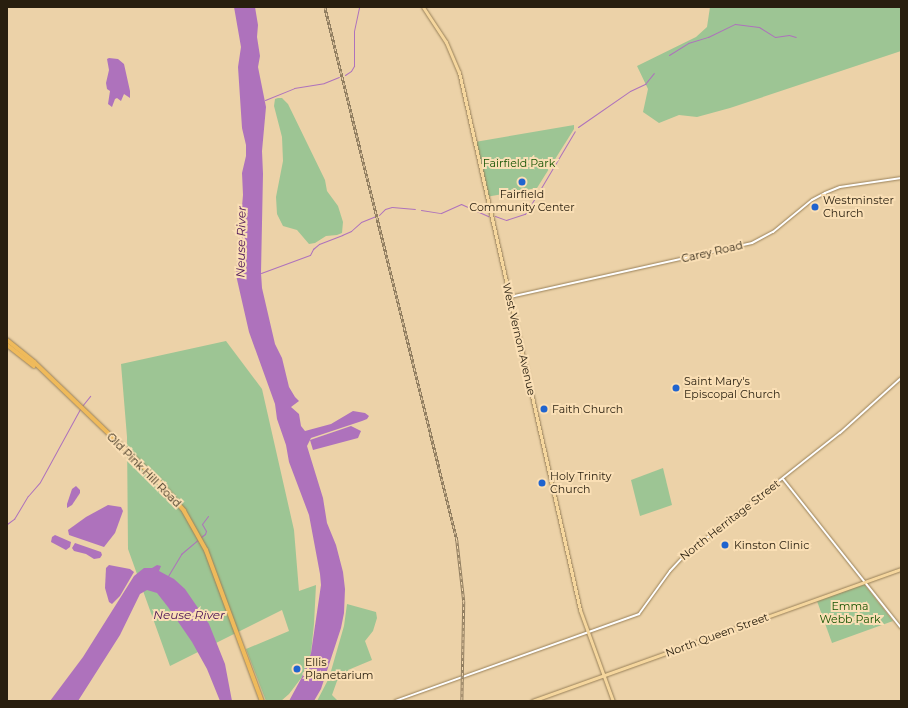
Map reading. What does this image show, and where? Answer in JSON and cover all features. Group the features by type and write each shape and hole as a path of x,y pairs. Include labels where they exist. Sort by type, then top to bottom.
{"highway":[{"name":"Old Pink Hill Road","path":"7,340 24,353 152,475 175,499 198,532 202,541 262,701"},
{"name":"Old Pink Hill Road","path":"7,345 41,370"}],"main road":[{"name":"West Vernon Avenue","path":"424,7 446,42 457,67 580,610 613,701"},
{"name":"North Queen Street","path":"532,701 901,569"}],"street":[{"name":"Carey Road","path":"510,297 752,243 773,232 812,200 829,191 840,187 901,178"},
{"name":"North Herritage Street","path":"395,701 639,614 674,566 840,433 901,378"},
{"path":"783,478 901,628"}],"green space":[{"path":"710,7 901,7 901,51 730,108 697,117 679,115 659,123 643,112 648,89 637,66 696,37 707,27"},
{"path":"282,98 288,104 325,180 327,191 338,206 343,222 342,233 326,236 315,243 309,244 297,230 283,226 277,214 276,197 283,161 282,137 274,106 275,99"},
{"name":"Fairfield Park","path":"574,125 574,129 537,188 486,197 475,142"},
{"path":"226,341 262,389 294,530 299,591 316,585 311,653 302,677 289,694 281,701 266,701 246,649 289,631 282,610 170,666 128,549 127,437 121,364"},
{"path":"663,468 672,505 640,516 631,480"},
{"name":"Emma Webb Park","path":"864,584 893,621 832,643 817,601"},
{"path":"347,604 376,612 377,618 373,631 365,641 372,660 348,670 349,675 337,681 332,695 338,701 317,701 329,678 344,626"}],"water":[{"name":"Neuse River","path":"234,7 255,7 258,25 257,37 260,56 258,67 266,107 262,151 262,288 275,344 282,358 289,387 299,401 291,407 299,414 301,426 305,431 331,424 353,411 365,413 369,416 367,419 362,421 311,438 307,446 323,498 327,523 336,545 343,572 345,589 344,613 341,628 321,689 314,701 289,701 302,677 311,653 321,585 320,574 309,515 289,462 286,445 277,419 275,404 249,332 236,275 243,195 242,173 246,156 246,145 242,128 238,67 241,47"},
{"path":"107,59 118,59 124,64 130,91 130,98 124,94 121,101 117,98 115,99 112,107 108,104 110,91 107,89 106,83 109,70"},
{"path":"351,426 361,431 358,438 313,450 310,440"},
{"path":"76,486 80,490 80,493 72,505 67,508 72,489"},
{"path":"108,505 121,507 123,511 115,533 104,547 69,535 68,530 86,517"},
{"path":"55,535 71,542 70,547 66,550 51,542 52,537"},
{"path":"75,543 101,552 102,555 100,558 94,559 86,554 74,551 72,548"},
{"path":"109,565 130,569 134,572 120,596 112,604 109,602 105,588 106,568"},
{"name":"Neuse River","path":"157,565 161,566 159,571 174,579 185,589 209,624 225,664 232,701 220,701 207,669 192,642 157,593 147,590 140,594 120,635 78,701 50,701 83,657 134,576 144,568 152,568"}],"waterway":[{"path":"345,75 351,71 354,66 354,31 359,7"},
{"path":"669,55 688,43 708,37 735,24 759,27 775,37 789,35 796,37"},
{"path":"578,127 630,91 645,84 654,73"},
{"path":"265,100 294,88 324,83 339,77"},
{"path":"541,188 575,131"},
{"path":"495,216 506,220 525,214 538,193"},
{"path":"421,210 441,213 461,204 488,216"},
{"path":"379,215 385,209 392,207 415,209"},
{"path":"261,273 310,255 313,249 319,244 351,231 361,222 376,216"},
{"path":"82,406 90,396"},
{"path":"7,524 14,519 28,496 40,482 80,409"},
{"path":"201,537 206,531 202,524 208,516"},
{"path":"168,576 181,554 199,539"}],"railway":[{"path":"325,7 457,540 464,601 462,701"}],"place":[{"name":"Fairfield Community Center","path":"522,182"},
{"name":"Westminster Church","path":"815,207"},
{"name":"Saint Mary's Episcopal Church","path":"676,388"},
{"name":"Faith Church","path":"544,409"},
{"name":"Holy Trinity Church","path":"542,483"},
{"name":"Kinston Clinic","path":"725,545"},
{"name":"Ellis Planetarium","path":"297,669"}]}
